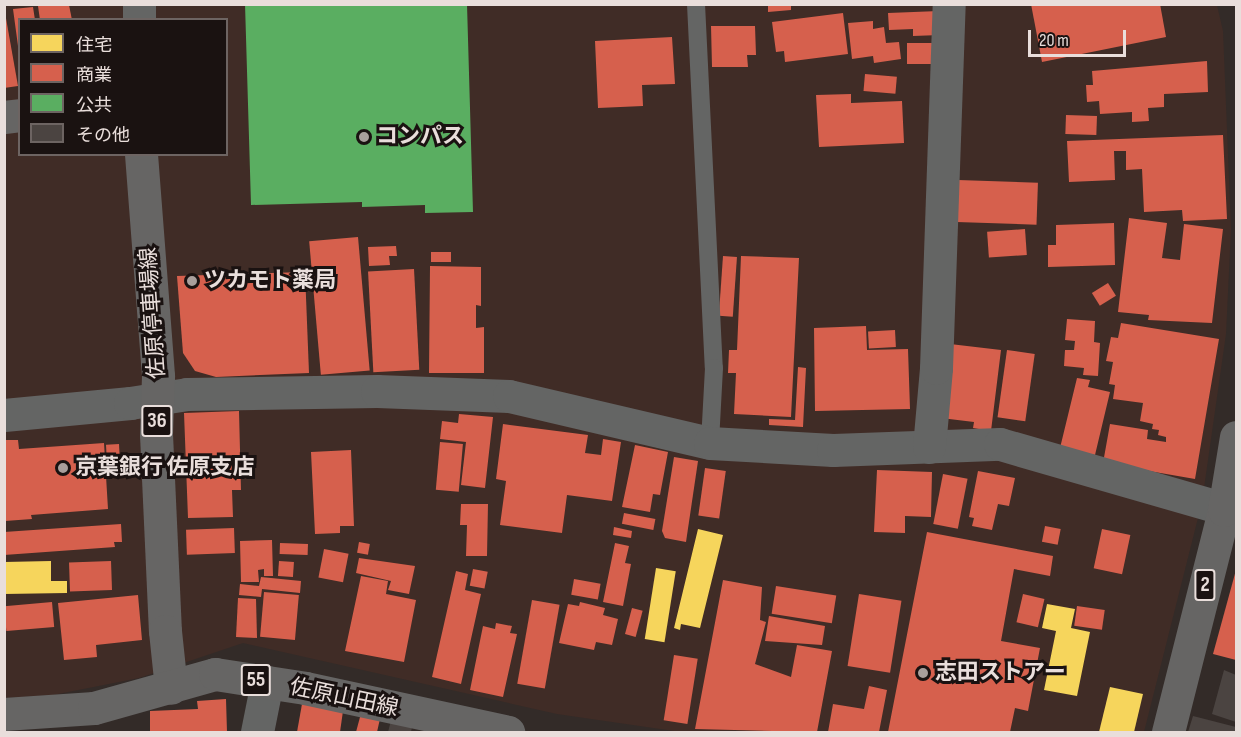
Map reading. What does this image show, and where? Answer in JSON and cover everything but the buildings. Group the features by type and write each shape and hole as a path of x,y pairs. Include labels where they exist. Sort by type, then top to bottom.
{"main road":[{"name":"佐原停車場線","path":"141,156 158,398 164,619 171,688"},
{"name":"2","path":"1168,732 1230,511 1236,437"},
{"name":"佐原山田線","path":"4,714 94,708 215,674 267,682 508,732"}],"street":[{"path":"929,447 936,369 949,4"},
{"path":"4,415 187,394 377,391 509,396 710,443 833,450 1000,444 1230,511"},
{"path":"257,732 267,682"}],"lane":[{"path":"696,4 714,368 710,443"}],"shaded area":[{"path":"5,5 1217,5 1223,31 1231,229 1226,334 1202,502 1144,732 681,732 557,714 243,643 139,678 53,695 5,698"}],"place":[{"name":"コンパス","path":"364,137"},
{"name":"ツカモト薬局","path":"192,281"},
{"name":"京葉銀行 佐原支店","path":"63,468"},
{"name":"志田ストアー","path":"923,673"}]}
